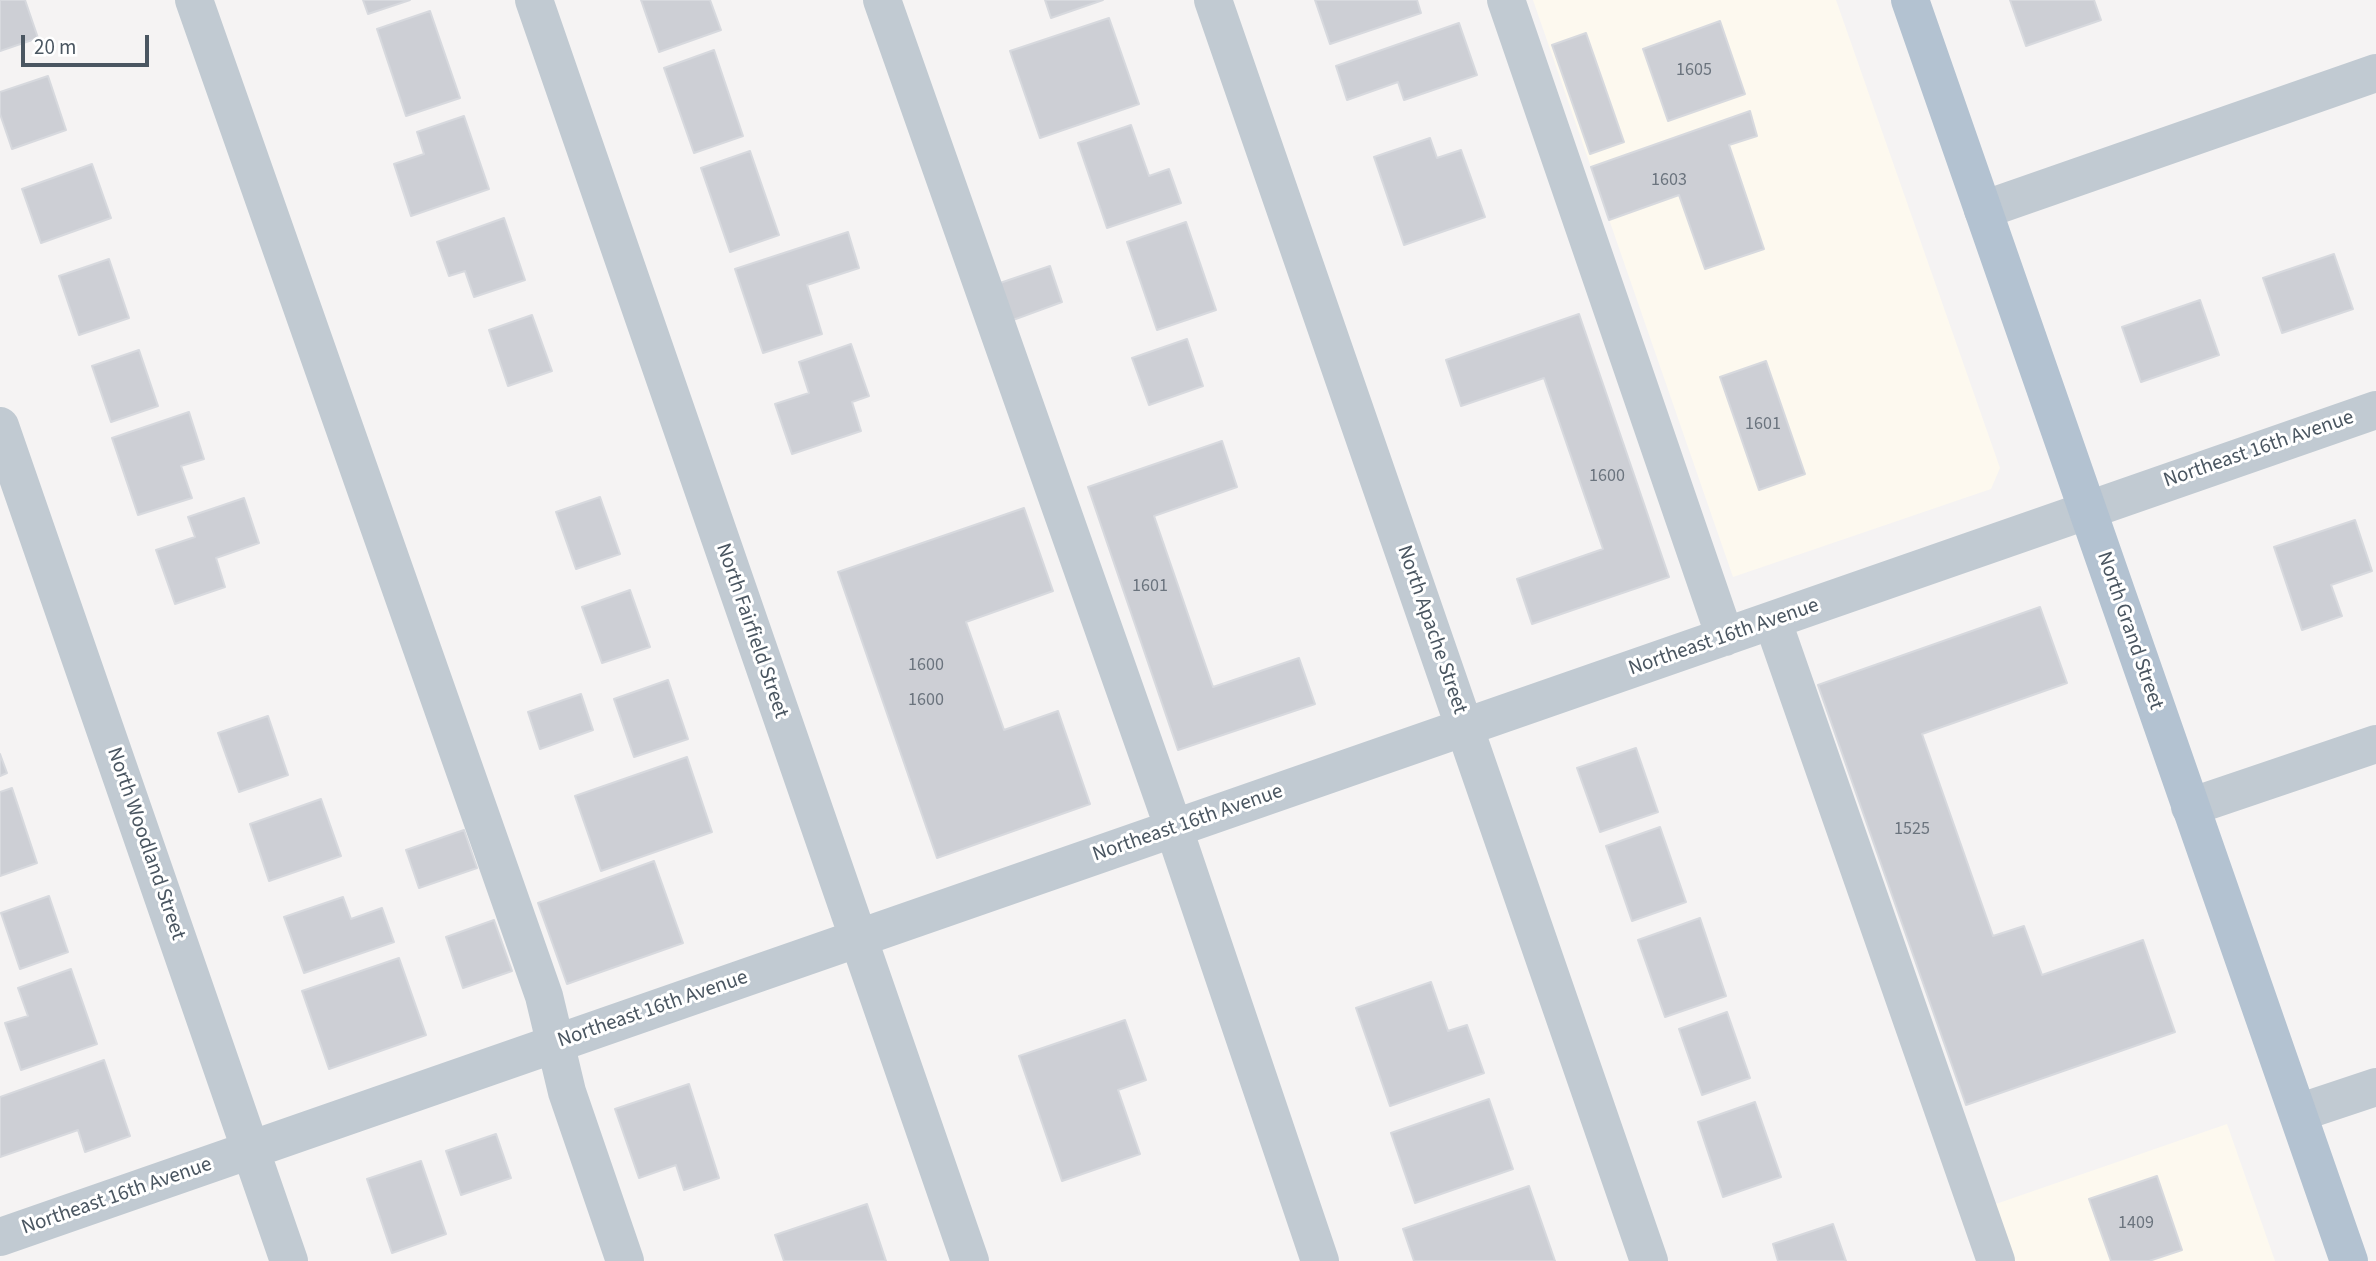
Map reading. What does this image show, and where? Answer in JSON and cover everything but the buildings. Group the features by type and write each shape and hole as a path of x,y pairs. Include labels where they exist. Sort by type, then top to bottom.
{"main road":[{"name":"North Grand Street","path":"1910,0 2350,1261"}],"street":[{"path":"194,0 544,996 567,1092 625,1261"},
{"name":"North Fairfield Street","path":"534,0 970,1261"},
{"path":"881,0 1174,828 1320,1261"},
{"name":"North Apache Street","path":"1213,0 1649,1261"},
{"path":"1506,0 1725,637"},
{"path":"1983,210 2376,73"},
{"name":"Northeast 16th Avenue","path":"0,1237 2376,410"},
{"name":"North Woodland Street","path":"0,426 289,1261"},
{"path":"1773,622 1996,1261"},
{"path":"2190,807 2376,744"},
{"path":"2298,1113 2376,1087"}],"shaded area":[{"path":"1533,0 1836,0 2000,468 1991,489 1733,577"},
{"path":"2227,1124 2275,1261 2009,1261 1990,1206"}]}
